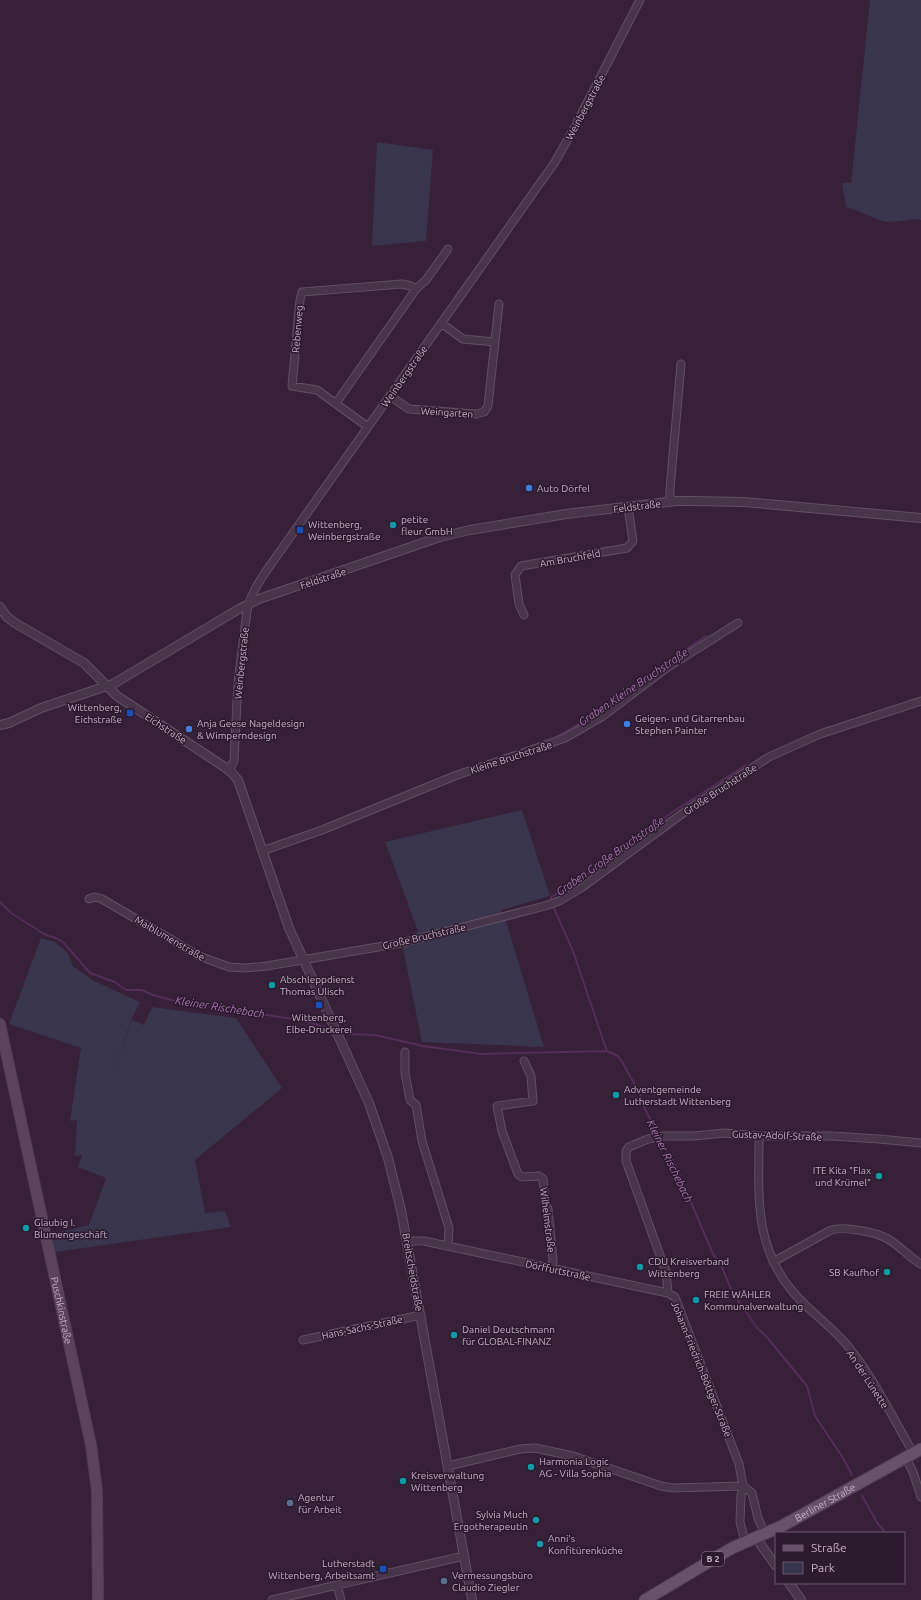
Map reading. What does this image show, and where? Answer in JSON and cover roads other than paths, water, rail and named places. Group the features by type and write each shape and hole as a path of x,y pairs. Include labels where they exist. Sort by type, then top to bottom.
{"main road":[{"name":"Puschkinstraße","path":"0,1024 91,1445 97,1491 98,1600"},
{"name":"Berliner Straße","path":"645,1600 726,1551 782,1526 914,1454"}],"street":[{"name":"Weinbergstraße","path":"229,770 234,761 238,682 248,604 269,567 556,162 640,0"},
{"path":"336,403 416,289 426,280 448,249"},
{"name":"Rebenweg","path":"368,426 317,390 292,386 302,292 402,284 416,289"},
{"name":"Weingarten","path":"390,396 409,409 476,414 484,412 488,406 499,304"},
{"path":"441,323 463,339 495,342"},
{"name":"Feldstraße","path":"670,502 681,364"},
{"name":"Feldstraße","path":"0,725 107,687 248,604 266,596 353,568 417,544 460,532 554,516 686,501 744,502 921,518"},
{"name":"Am Bruchfeld","path":"524,615 519,604 515,575 521,566 627,548 633,541 628,507"},
{"name":"Eichstraße","path":"0,607 15,623 84,663 117,696 229,770 238,780 289,928 302,959"},
{"name":"Kleine Bruchstraße","path":"262,851 322,830 457,775 565,738 603,716 668,667 738,623"},
{"name":"Große Bruchstraße","path":"302,959 401,943 552,904 581,888 690,808 769,757 820,734 921,701"},
{"name":"Maiblumenstraße","path":"89,899 95,897 102,899 199,956 219,964 237,968 254,967 302,959"},
{"name":"Breitscheidstraße","path":"302,959 336,1028 369,1102 395,1182 421,1315 472,1600"},
{"path":"405,1052 405,1073 410,1100 416,1105 422,1141 448,1228 448,1246"},
{"name":"Wilhelmstraße","path":"524,1061 530,1076 533,1101 497,1106 502,1131 518,1174 522,1177 539,1176 543,1179 545,1203 548,1209 553,1260 552,1269"},
{"name":"Gustav-Adolf-Straße","path":"633,1144 661,1136 694,1136 724,1133 759,1136 850,1137 921,1143"},
{"name":"An der Lünette","path":"759,1136 759,1211 768,1251 780,1275 792,1292 846,1345 871,1379 914,1454 913,1472 921,1497"},
{"name":"Johann-Friedrich-Böttger-Straße","path":"633,1144 626,1152 626,1161 666,1272 668,1293 675,1297 679,1305 737,1457 744,1486 752,1493 758,1518 760,1536"},
{"path":"773,1262 831,1230 846,1228 884,1237 921,1264"},
{"name":"Dörffurtstraße","path":"407,1241 424,1241 668,1293"},
{"name":"Hans-Sachs-Straße","path":"303,1340 421,1315"},
{"path":"448,1466 520,1449 535,1448 573,1456 667,1487 744,1486"},
{"name":"Johann-Friedrich-Böttger-Straße","path":"744,1486 740,1496 740,1522 745,1542"},
{"path":"760,1536 775,1564"},
{"path":"272,1600 464,1556"},
{"path":"789,1584 801,1600"},
{"path":"337,1585 341,1600"}],"waterway":[{"name":"Graben Kleine Bruchstraße","path":"558,736 594,715 658,668 706,636"},
{"name":"Graben Große Bruchstraße","path":"551,902 551,897 572,885 674,811 746,765"},
{"name":"Kleiner Rischebach","path":"0,902 11,913 44,934 64,943 90,973 115,982 126,990 142,990 153,995 188,1004 211,1004 247,1012 300,1020 325,1027"},
{"name":"Graben Große Bruchstraße","path":"553,906 573,951 607,1051"},
{"name":"Kleiner Rischebach","path":"348,1034 375,1035 423,1046 481,1054 607,1051 618,1056 621,1060 639,1092 643,1105 658,1135"},
{"name":"Kleiner Rischebach","path":"660,1139 675,1165 713,1254 721,1265 731,1289 758,1329 766,1336 807,1386 815,1416 843,1458 852,1475"},
{"name":"Kleiner Rischebach","path":"862,1496 878,1524 885,1532"}],"place":[{"name":"Auto Dörfel","path":"529,488"},
{"name":"petite fleur GmbH","path":"393,525"},
{"name":"Wittenberg, Weinbergstraße","path":"300,530"},
{"name":"Wittenberg, Eichstraße","path":"130,713"},
{"name":"Geigen- und Gitarrenbau Stephen Painter","path":"627,724"},
{"name":"Anja Geese Nageldesign & Wimperndesign","path":"189,729"},
{"name":"Abschleppdienst Thomas Ulisch","path":"272,985"},
{"name":"Wittenberg, Elbe-Druckerei","path":"319,1005"},
{"name":"Adventgemeinde Lutherstadt Wittenberg","path":"616,1095"},
{"name":"ITE Kita \"Flax und Krümel\"","path":"879,1176"},
{"name":"Glaubig I. Blumengeschäft","path":"26,1228"},
{"name":"CDU Kreisverband Wittenberg","path":"640,1267"},
{"name":"SB Kaufhof","path":"887,1272"},
{"name":"FREIE WÄHLER Kommunalverwaltung","path":"696,1300"},
{"name":"Daniel Deutschmann für GLOBAL-FINANZ","path":"454,1335"},
{"name":"Harmonia Logic AG - Villa Sophia","path":"531,1467"},
{"name":"Kreisverwaltung Wittenberg","path":"403,1481"},
{"name":"Agentur für Arbeit","path":"290,1503"},
{"name":"Sylvia Much Ergotherapeutin","path":"536,1520"},
{"name":"Anni's Konfitürenküche","path":"540,1544"},
{"name":"Lutherstadt Wittenberg, Arbeitsamt","path":"383,1569"},
{"name":"Vermessungsbüro Claudio Ziegler","path":"444,1581"}]}
